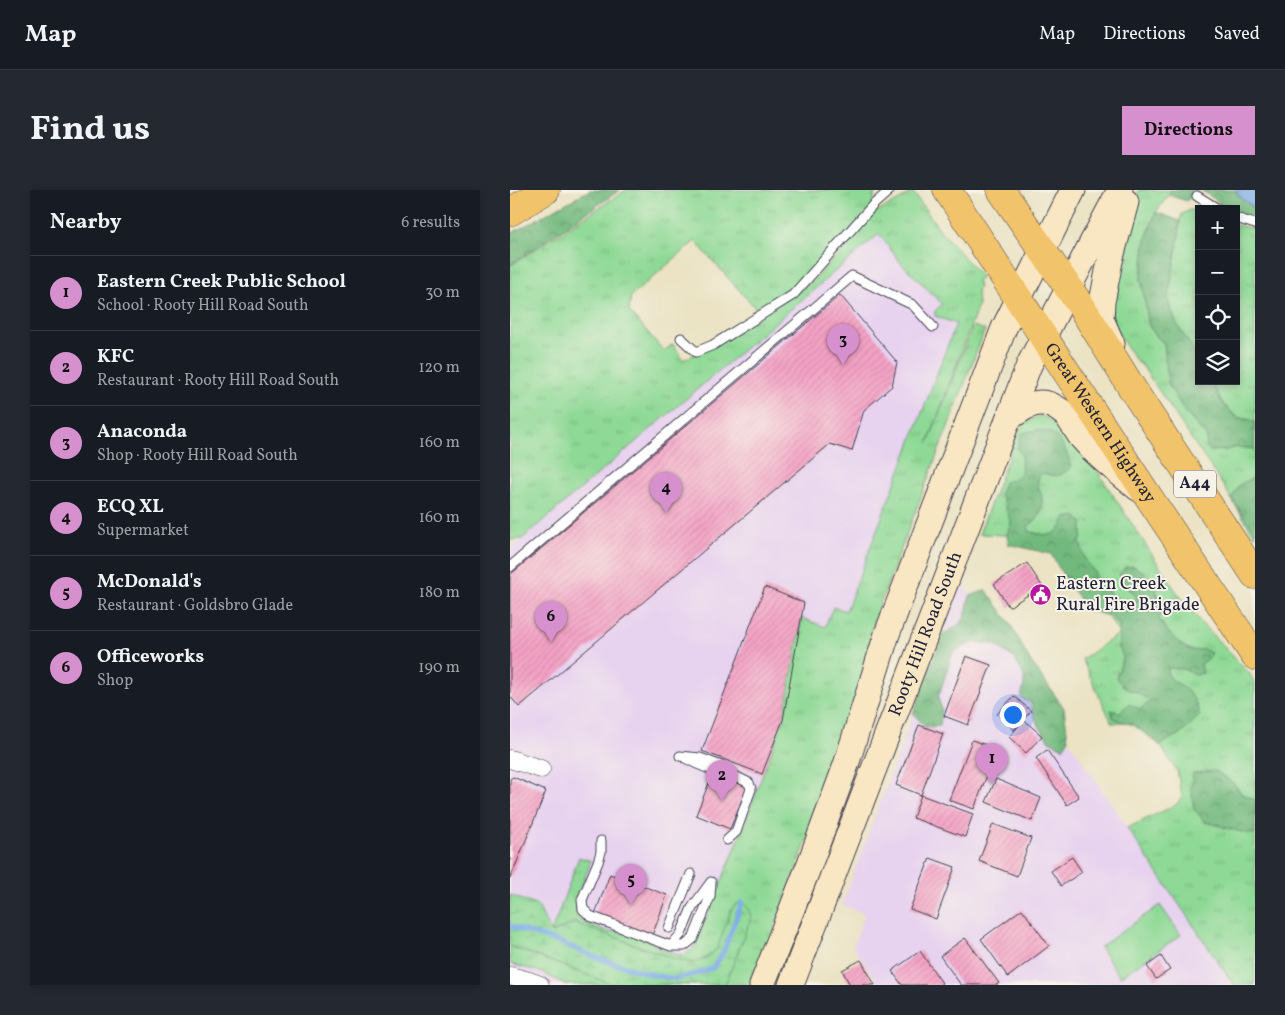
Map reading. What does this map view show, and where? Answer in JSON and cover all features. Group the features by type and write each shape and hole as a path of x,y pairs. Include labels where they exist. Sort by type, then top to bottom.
{"highway":[{"path":"510,212 546,190"},
{"name":"Great Western Highway","path":"947,190 1255,656"},
{"name":"A44","path":"1001,190 1081,306 1135,393 1255,575"}],"main road":[{"name":"Rooty Hill Road South","path":"762,985 846,765 887,634 1004,328 1073,190"},
{"name":"Rooty Hill Road South","path":"791,985 1029,365 1120,190"},
{"path":"1130,190 1104,285 1101,319 1135,393"},
{"path":"1008,418 1035,404 1042,403 1058,409 1066,415 1096,452 1150,499"}],"street":[{"path":"510,760 541,769"},
{"path":"510,976 540,985"}],"lane":[{"path":"681,338 696,352 713,345 793,295 873,205 890,190"},
{"path":"1197,196 1212,205"},
{"path":"1240,220 1255,224"},
{"path":"510,567 852,276 913,305 933,327"},
{"path":"680,756 707,760 749,783 751,789 736,832 727,840"},
{"path":"601,841 601,852 598,862 582,900 583,909 590,916 671,946 684,946 693,939 710,897 711,882"},
{"path":"669,928 691,874"}],"shaded area":[{"path":"899,217 978,298 853,629 741,985 510,985 510,549"},
{"path":"962,583 1234,985 879,985 853,947 865,914 842,905"}],"green space":[{"path":"590,190 620,190 510,265 510,234"},
{"path":"626,190 875,190 873,205 796,293 813,281 875,213 912,191 940,230 982,277 977,280 979,288 977,290 978,306 928,443 973,326 985,330 875,617 867,650 861,691 754,985 724,985 728,978 736,904 731,910 718,949 706,958 693,963 675,959 575,923 551,933 579,857 591,861 576,901 577,915 582,921 609,932 622,931 652,942 656,947 679,955 686,954 693,949 737,844 783,720 802,618 825,627 833,607 846,611 956,324 935,316 935,311 942,304 901,263 879,234 522,539 510,540 510,266","holes":["695,241 762,315 713,345 683,360 673,344 664,351 629,311 631,296"]},
{"path":"1139,190 1172,190 1156,212 1146,238 1141,279 1149,326 1164,343 1166,362 1185,412 1207,437 1226,450 1238,447 1255,449 1255,479 1252,478 1232,499 1255,532 1255,537 1224,487 1141,364 1137,362 1113,323 1109,292 1116,295 1119,285 1111,281"},
{"path":"1172,190 1199,190 1187,201 1168,195"},
{"path":"1201,190 1235,190 1242,199 1255,209 1255,219 1240,216 1240,205 1222,205"},
{"path":"1190,210 1195,211 1195,353 1176,323 1168,299 1182,214"},
{"path":"1156,212 1180,221 1168,299 1176,323 1195,353 1195,385 1213,385 1223,404 1236,417 1255,421 1255,449 1238,447 1210,451 1207,447 1206,436 1185,412 1168,384 1164,343 1149,326 1141,279 1146,238"},
{"path":"1240,226 1255,229 1255,421 1237,417 1223,404 1213,385 1240,385"},
{"path":"1041,415 1055,423 1065,422 1176,591 1202,624 1249,673 1255,683 1255,985 1234,985 1127,828 1176,805 1182,797 1177,771 1160,745 1136,726 1125,722 1112,723 1082,659 1119,634 1062,537 979,534 1023,423"},
{"path":"1036,430 1051,433 1059,439 1067,452 1071,467 1061,475 1055,476 1042,473 1039,477 1038,483 1042,508 1035,521 1028,526 1029,531 1046,535 1051,534 1059,529 1065,518 1076,516 1082,523 1080,544 1085,559 1112,597 1123,605 1131,606 1137,599 1133,592 1123,585 1119,576 1125,567 1134,566 1144,572 1155,583 1161,612 1159,619 1169,632 1178,642 1191,650 1204,650 1211,653 1208,659 1201,664 1203,673 1196,675 1183,669 1168,668 1168,674 1173,681 1184,687 1194,699 1200,715 1183,732 1160,745 1135,726 1113,718 1111,710 1120,712 1129,704 1140,709 1151,701 1136,692 1126,689 1116,678 1123,657 1119,647 1119,625 1112,617 1087,610 1051,554 1008,544 1007,535 1011,522 1000,493 1004,482 1012,480 1021,474 1022,455 1017,448 1022,433"},
{"path":"1253,478 1255,479 1255,532 1232,499 1239,485"},
{"path":"986,590 1010,623 1029,659 1064,708 1068,740 1063,748 1049,741 1037,723 1031,704 1021,697 1024,676 1014,658 994,644 973,642 953,652 938,698 942,710 940,726 925,727 913,713 943,634 956,627 964,619 970,596"},
{"path":"1216,771 1233,783 1242,794 1255,800 1255,834 1205,822 1194,809 1191,789 1193,773"},
{"path":"510,895 538,906 551,933 575,923 675,959 693,963 706,958 717,949 731,910 736,904 742,902 749,909 751,918 724,985 614,985 510,946"},
{"path":"1160,905 1181,935 1120,977 1100,947"},
{"path":"510,946 614,985 567,985 538,971 510,964"}],"water":[{"path":"1235,190 1255,190 1255,209 1242,199"}],"building":[{"path":"840,295 897,362 892,386 864,410 852,451 830,444 519,707 510,696 510,575"},
{"path":"1027,563 1042,586 1009,607 994,584"},
{"path":"765,587 804,603 783,720 762,774 702,751"},
{"path":"966,656 991,665 968,725 944,716"},
{"path":"1014,696 1031,711 1014,730 997,714"},
{"path":"1024,720 1042,736 1026,753 1009,737"},
{"path":"919,725 943,734 921,795 896,785"},
{"path":"972,740 997,749 974,809 949,800"},
{"path":"1047,750 1079,797 1067,805 1036,758"},
{"path":"713,773 747,787 730,829 696,815"},
{"path":"513,777 546,791 510,879 510,779"},
{"path":"996,779 1041,798 1032,821 986,802"},
{"path":"921,795 973,814 965,837 913,818"},
{"path":"993,824 1031,838 1017,876 979,861"},
{"path":"1072,857 1082,872 1061,886 1051,871"},
{"path":"930,858 955,867 936,919 910,909"},
{"path":"610,874 667,895 652,936 595,914"},
{"path":"1022,909 1049,946 1008,977 981,939"},
{"path":"965,938 999,983 996,985 961,985 940,956"},
{"path":"920,951 942,983 939,985 902,985 892,971"},
{"path":"1161,956 1170,970 1156,979 1147,966"},
{"path":"861,960 875,985 850,985 842,970"}],"waterway":[{"path":"510,926 562,943 597,958 653,975 676,979 713,968 723,953 742,902"}],"place":[{"name":"Anaconda","path":"843,365"},
{"name":"ECQ XL","path":"666,513"},
{"name":"Eastern Creek Rural Fire Brigade","path":"1040,594"},
{"name":"Officeworks","path":"551,642"},
{"name":"Eastern Creek Public School","path":"992,784"},
{"name":"KFC","path":"722,801"},
{"name":"McDonald's","path":"631,905"}]}
